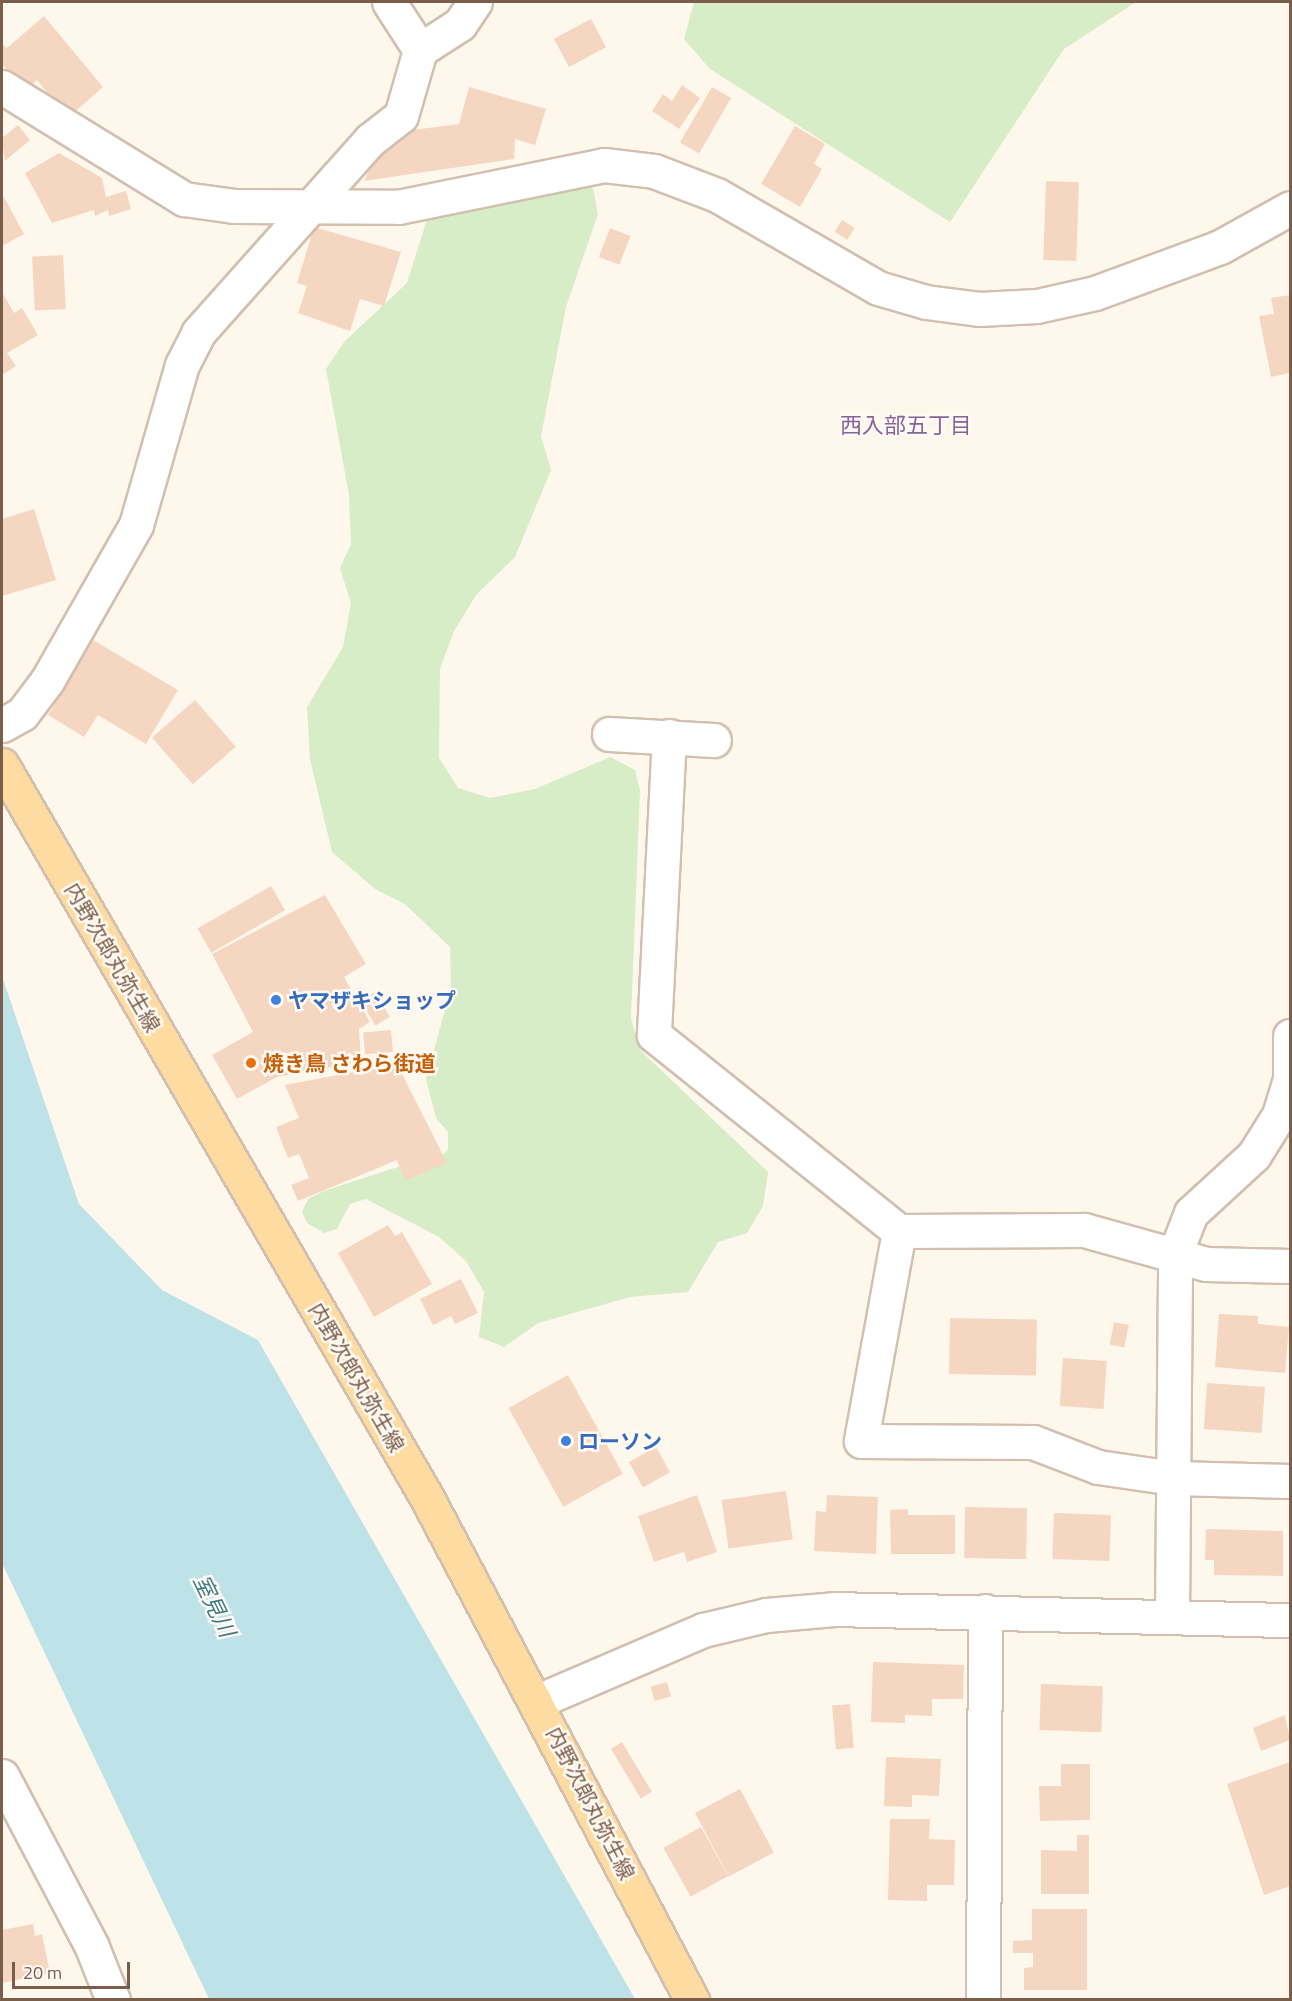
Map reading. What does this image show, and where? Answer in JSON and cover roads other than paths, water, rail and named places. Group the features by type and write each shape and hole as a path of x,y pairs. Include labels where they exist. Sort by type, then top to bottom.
{"main road":[{"name":"内野次郎丸弥生線","path":"2,765 538,1701 693,2000"}],"street":[{"path":"389,2 420,50"},
{"path":"2,725 22,714 47,681 136,525 182,365 198,333 314,208 370,140 401,116 420,50 460,24 475,2"},
{"path":"2,87 184,199 314,208 399,207 604,165 654,171 717,195 878,288 926,302 979,309 1037,306 1095,293 1220,246 1290,208"},
{"path":"609,734 714,740"},
{"path":"669,736 654,1035 899,1231 1084,1230 1206,1264 1290,1266"},
{"path":"1172,1616 1175,1254 1191,1213 1254,1155 1279,1115 1290,1080 1290,1036"},
{"path":"899,1231 861,1441 1033,1442 1098,1467 1173,1478 1290,1481"},
{"path":"538,1701 703,1630 766,1615 834,1609 1290,1620"},
{"path":"983,2000 985,1611"},
{"path":"2,1776 92,1947 113,2000"}],"water":[{"name":"室見川","path":"2,976 79,1204 162,1290 258,1340 635,1999 209,1999 2,1563"}],"place":[{"name":"ヤマザキショップ","path":"276,1000"},
{"name":"焼き鳥 さわら街道","path":"251,1063"},
{"name":"ローソン","path":"566,1441"}],"district":[{"name":"西入部五丁目","path":"906,426"}]}
